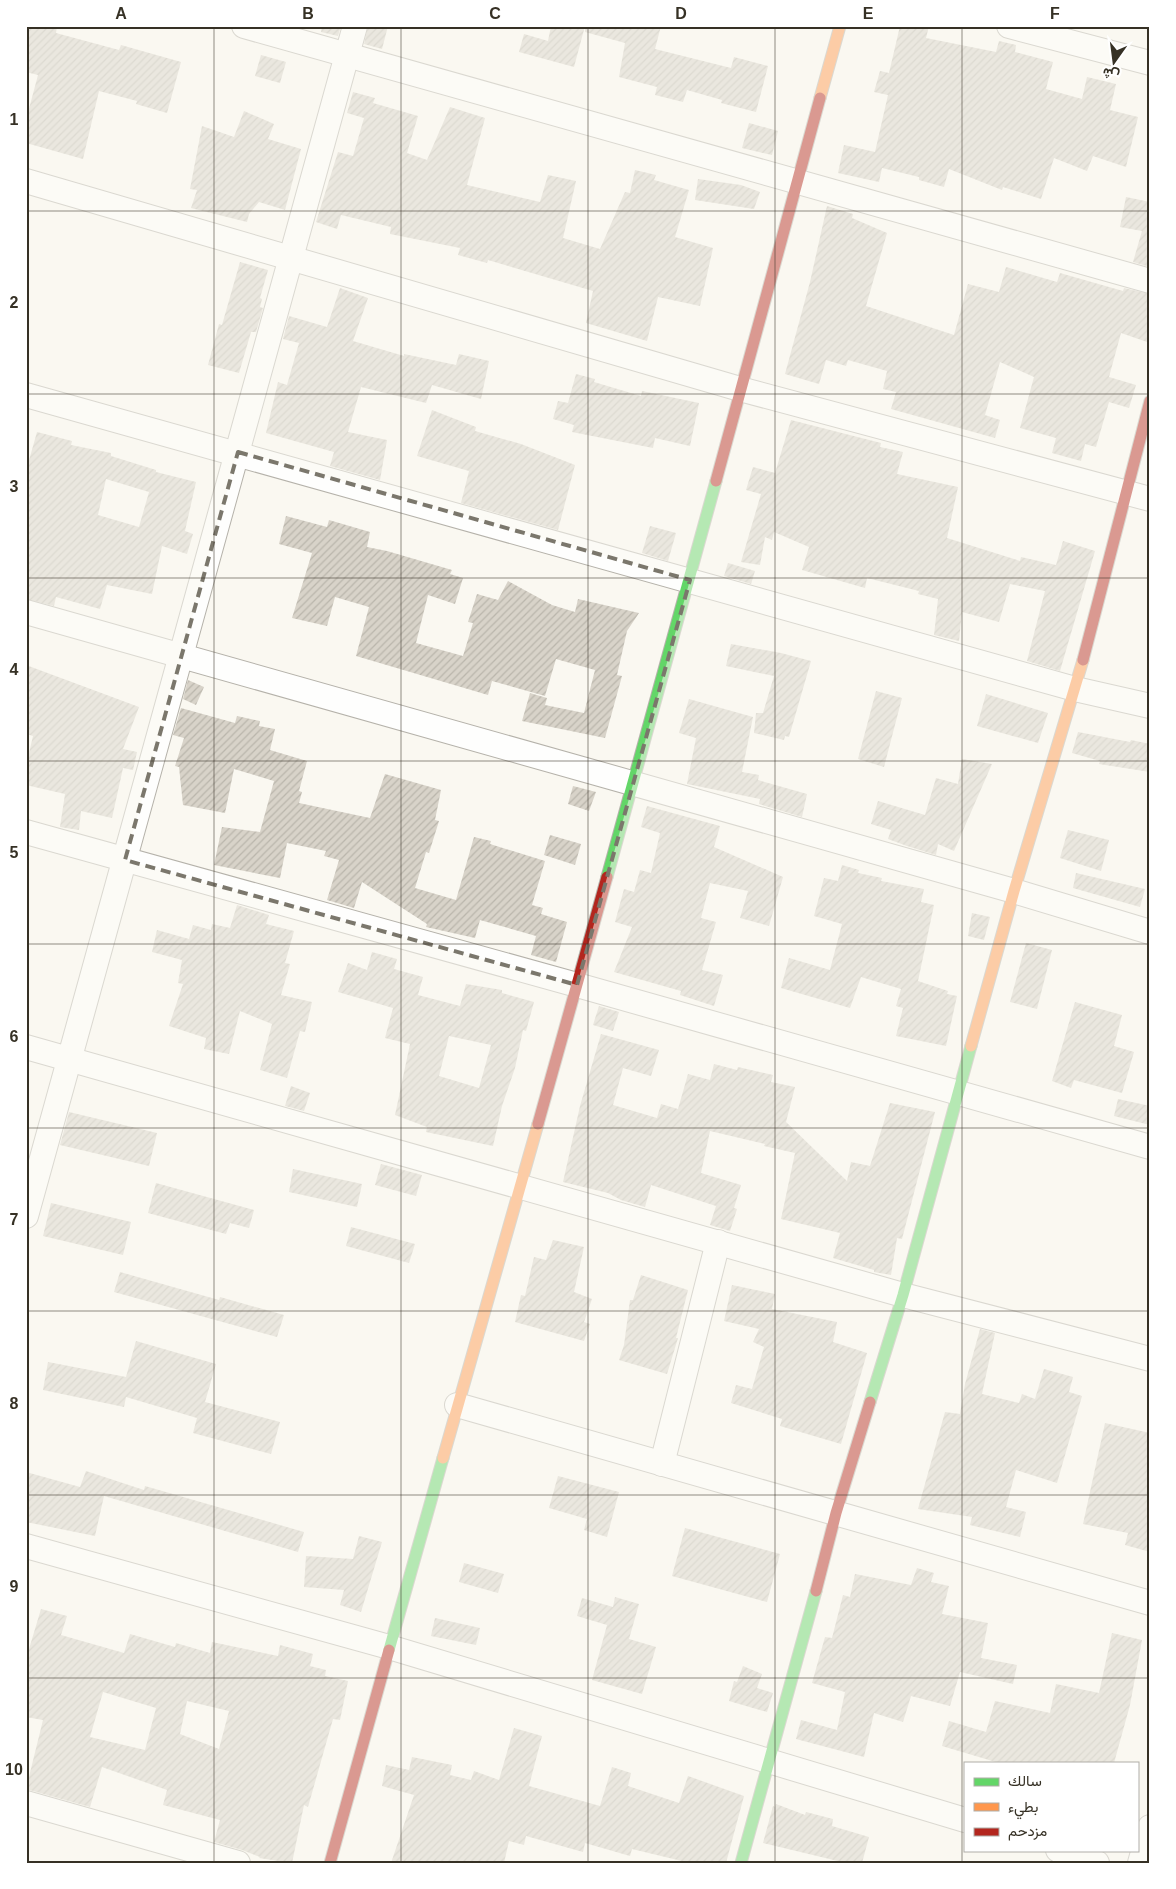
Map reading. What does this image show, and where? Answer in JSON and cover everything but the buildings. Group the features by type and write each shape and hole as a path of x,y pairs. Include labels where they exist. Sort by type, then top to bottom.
{"street":[{"path":"244,26 1150,281"},
{"path":"26,1216 355,26"},
{"path":"330,1863 388,1647 577,985 690,580 740,389 840,26"},
{"path":"1009,26 1150,64"},
{"path":"26,181 740,389 1150,499"},
{"path":"26,395 238,452 1075,689 1150,706"},
{"path":"741,1863 802,1646 836,1513 902,1295 1014,891 1075,689 1150,401"},
{"path":"26,612 1014,891 1150,932"},
{"path":"26,832 1150,1147"},
{"path":"26,1046 902,1295 1150,1359"},
{"path":"662,1464 718,1242"},
{"path":"456,1405 1150,1603"},
{"path":"26,1546 388,1647 964,1820"},
{"path":"26,1803 238,1863"},
{"path":"1140,1863 1150,1827"},
{"path":"1064,1852 1097,1863"}],"highlighted area":[{"path":"238,452 690,580 577,985 125,860"}],"traffic: fast":[{"path":"607,877 716,481"},
{"path":"870,1402 903,1295 971,1046"},
{"path":"389,1650 443,1458"},
{"path":"741,1863 816,1591"}],"traffic: slow":[{"path":"820,98 840,26"},
{"path":"971,1046 1014,891 1083,660"},
{"path":"443,1458 538,1124"}],"traffic: jam":[{"path":"716,481 820,98"},
{"path":"1083,660 1150,401"},
{"path":"538,1124 607,877"},
{"path":"816,1591 836,1513 870,1402"},
{"path":"330,1863 389,1650"}]}
